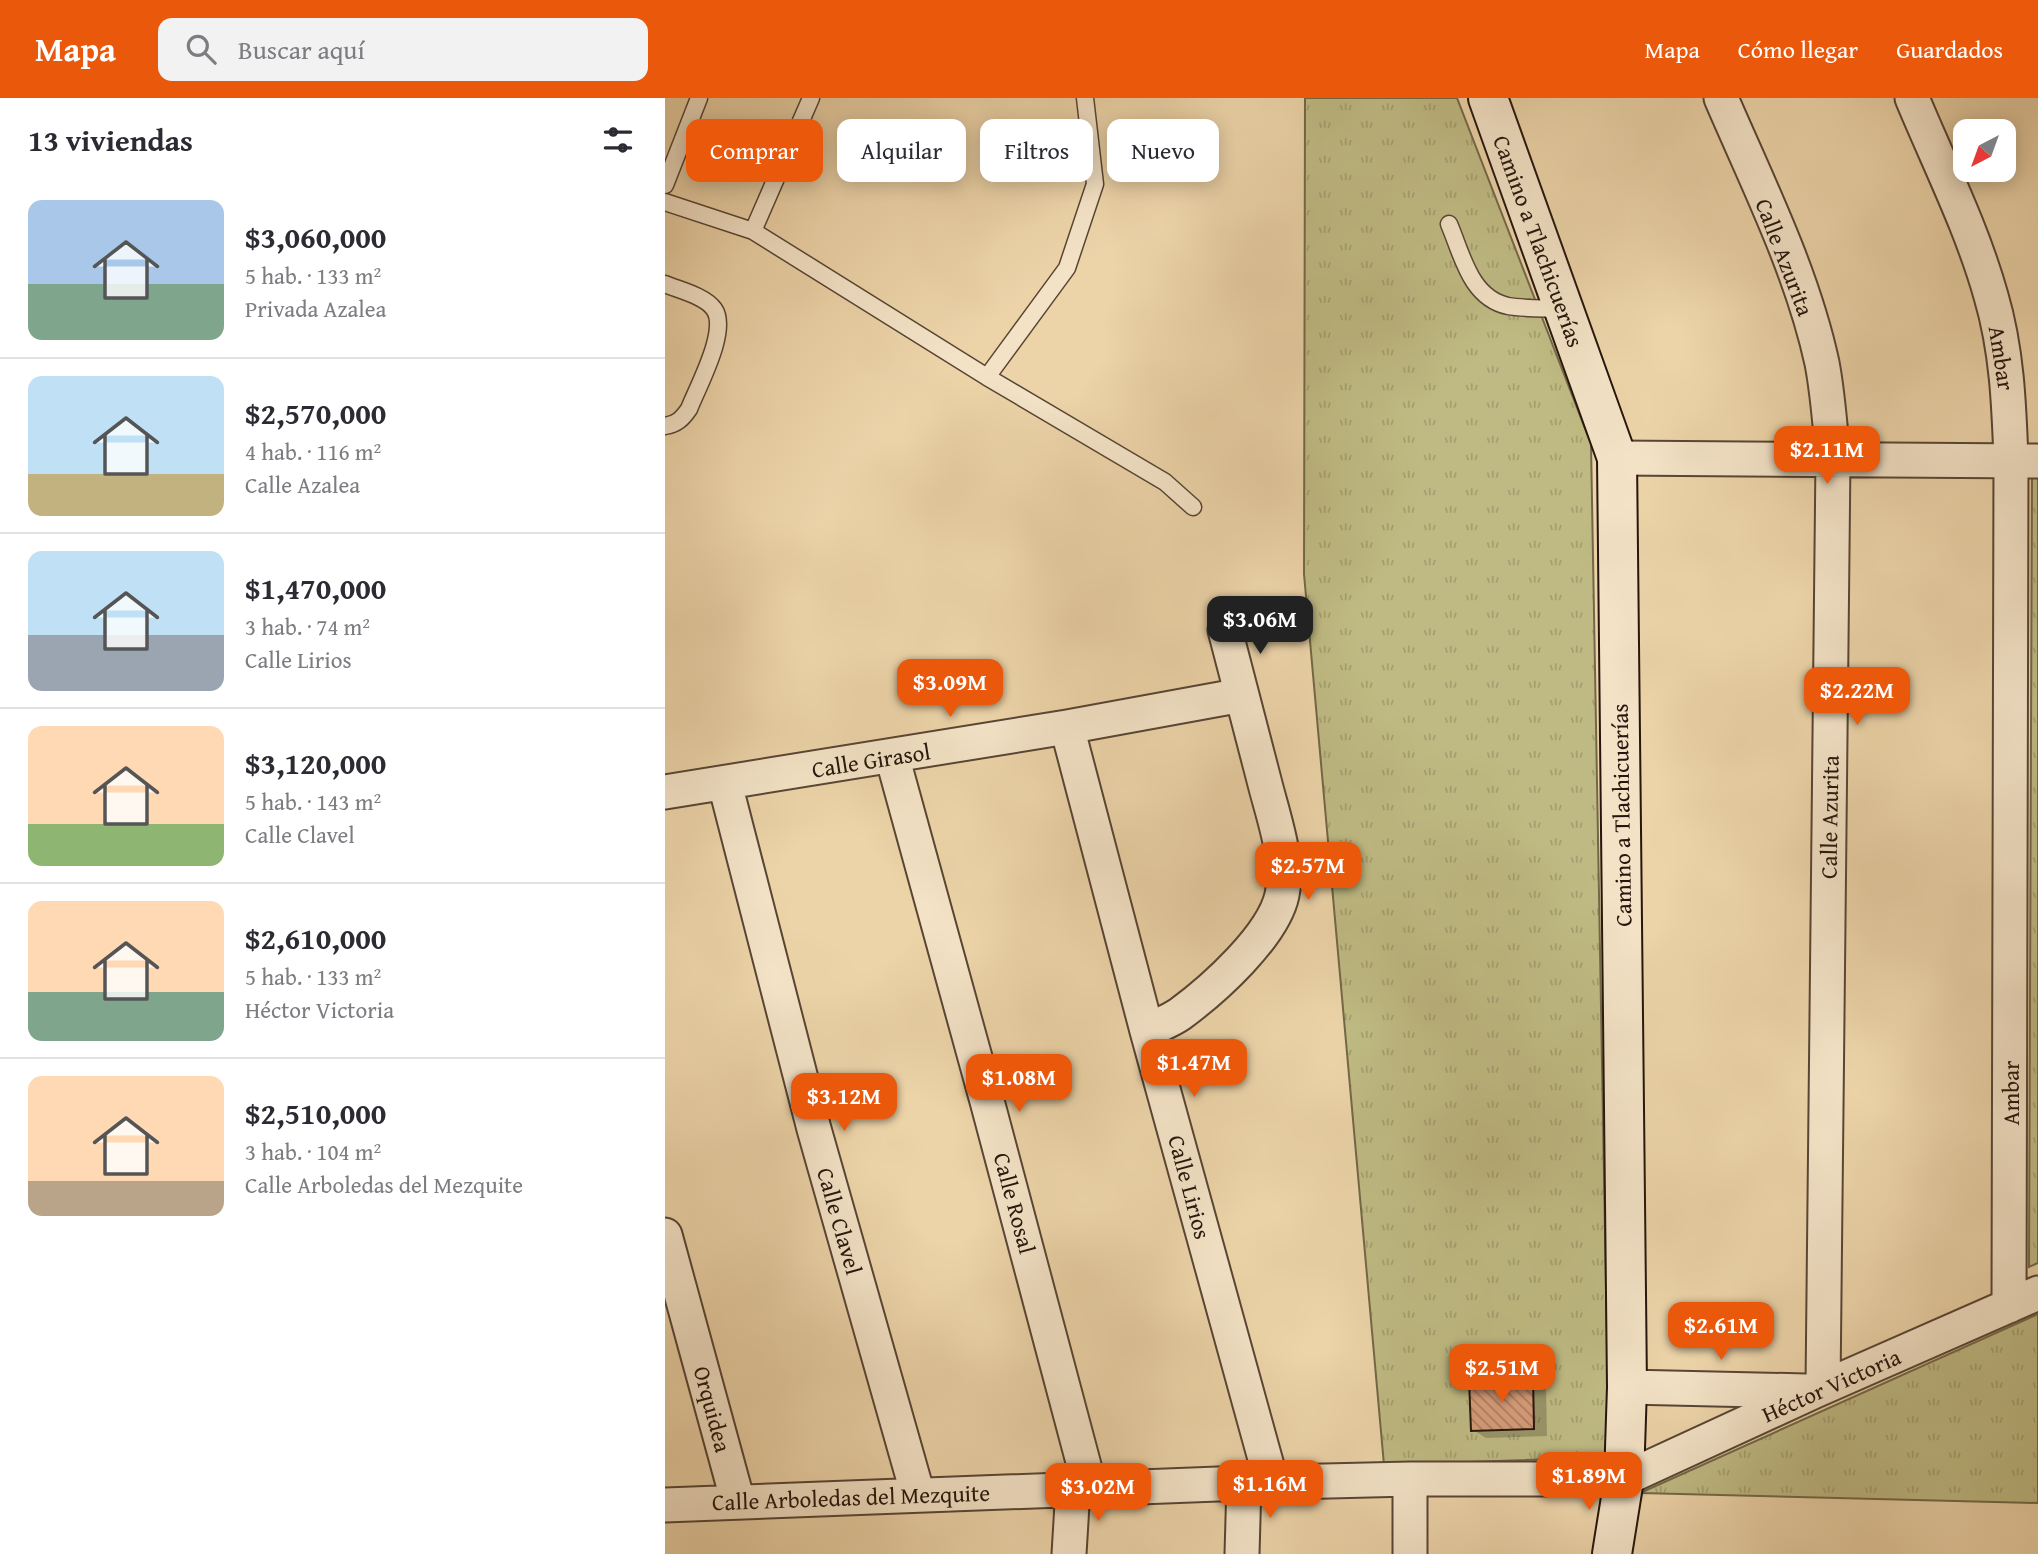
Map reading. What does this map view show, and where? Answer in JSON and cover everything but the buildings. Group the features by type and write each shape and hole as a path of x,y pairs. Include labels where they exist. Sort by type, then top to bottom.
{"street":[{"name":"Camino a Tlachicuerías","path":"1488,98 1617,458 1627,1387 1624,1479 1612,1554"},
{"name":"Calle Azurita","path":"1721,98 1803,294 1822,362 1833,458 1819,1389"},
{"name":"Ambar","path":"1912,98 1968,232 1991,296 2025,460 2024,1300"},
{"path":"1617,458 2025,460"},
{"path":"1147,1031 1178,1015 1242,958 1263,935 1277,911 1283,892 1283,867 1277,832 1225,630"},
{"name":"Calle Girasol","path":"665,792 1067,727 1242,695"},
{"name":"Calle Lirios","path":"1067,727 1147,1031 1258,1484 1242,1554"},
{"name":"Calle Rosal","path":"892,756 988,1101 1082,1488 1069,1554"},
{"name":"Calle Clavel","path":"725,784 814,1129 918,1495"},
{"name":"Orquidea","path":"665,1235 738,1502"},
{"name":"Héctor Victoria","path":"1624,1479 1819,1389 2024,1300"},
{"path":"1627,1387 1819,1389"},
{"path":"1410,1554 1411,1479"},
{"name":"Calle Arboledas del Mezquite","path":"665,1505 1082,1488 1411,1479 1624,1479"}],"lane":[{"path":"665,185 699,98"},
{"path":"753,230 811,98"},
{"path":"987,377 1067,268 1095,184 1085,98"},
{"path":"665,202 753,230 987,377 1165,482 1193,507"},
{"path":"1449,224 1475,286 1489,299 1507,306 1563,309"},
{"path":"665,284 707,302 714,309 720,328 689,409 682,419 665,426"}],"green space":[{"path":"1305,98 1457,98 1591,444 1609,1457 1384,1465 1304,574"},
{"path":"2032,475 2038,475 2038,1263 2029,1267"},
{"path":"2038,1314 2038,1503 1640,1493"}]}
